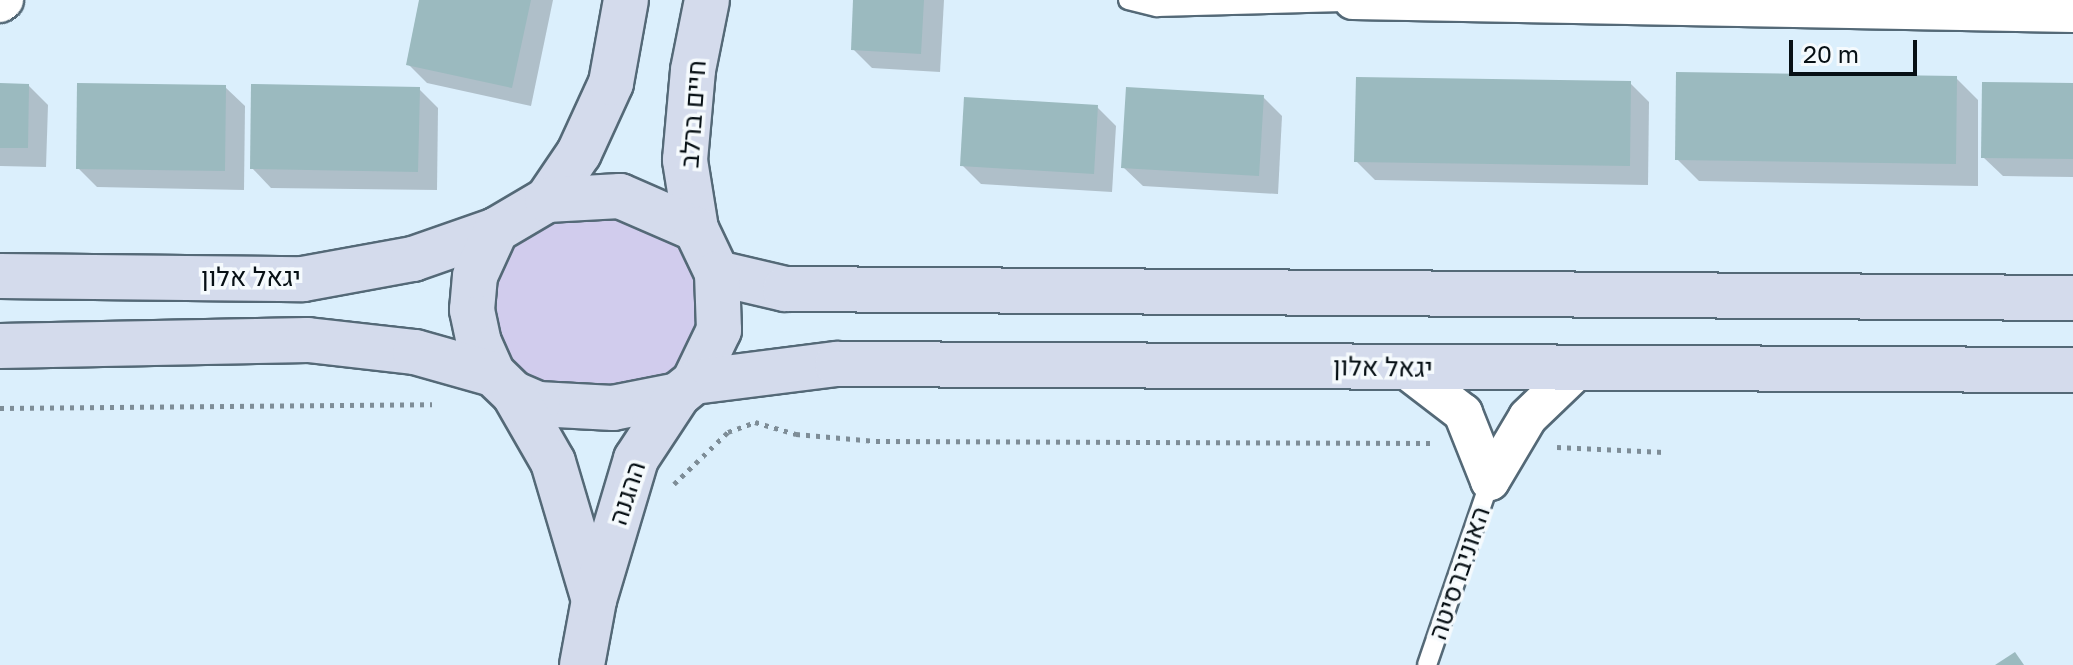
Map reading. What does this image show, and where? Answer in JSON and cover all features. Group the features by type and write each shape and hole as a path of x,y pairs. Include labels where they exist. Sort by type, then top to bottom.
{"street":[{"path":"503,384 479,343 472,310 475,276 496,230 547,200 579,153 611,83 626,0"},
{"name":"חיים ברלב","path":"696,229 685,160 693,70 707,0"},
{"path":"1353,1 2073,13"},
{"path":"0,346 308,340 415,352 503,384 538,404 613,408 686,389 719,330 717,273 696,229 620,196 547,200"},
{"name":"יגאל אלון","path":"0,276 303,279 413,259 496,230"},
{"path":"717,273 785,289 2073,298"},
{"name":"יגאל אלון","path":"686,389 837,364 2073,370"},
{"name":"האוניברסיטה","path":"1403,367 1463,413 1490,481"},
{"name":"האוניברסיטה","path":"1490,481 1528,417 1578,369"},
{"name":"ההגנה","path":"503,384 553,462 594,600"},
{"name":"ההגנה","path":"582,665 594,600 636,459 686,389"}],"lane":[{"path":"1128,0 1157,7 1353,1"},
{"name":"האוניברסיטה","path":"1427,665 1490,481"}],"path":[{"path":"0,408 449,406"},
{"path":"679,484 697,457 728,432 755,422 796,434 876,441 1435,443"},
{"path":"1515,439 1546,447 1664,452"}],"shaded area":[{"path":"657,213 713,276 689,379 541,397 484,343 500,231 526,214"}],"building":[{"path":"419,0 531,0 512,88 406,65"},
{"path":"853,0 924,0 921,54 851,50"},
{"path":"1676,72 1957,76 1956,164 1675,160"},
{"path":"1356,77 1631,81 1630,166 1354,162"},
{"path":"1982,82 2073,83 2073,159 1981,158"},
{"path":"0,83 29,84 28,148 0,148"},
{"path":"77,83 226,85 225,171 76,169"},
{"path":"251,84 420,87 418,172 250,169"},
{"path":"1126,87 1264,95 1259,176 1121,168"},
{"path":"964,97 1098,105 1094,174 960,166"},
{"path":"2015,652 2024,665 1995,665"}]}
